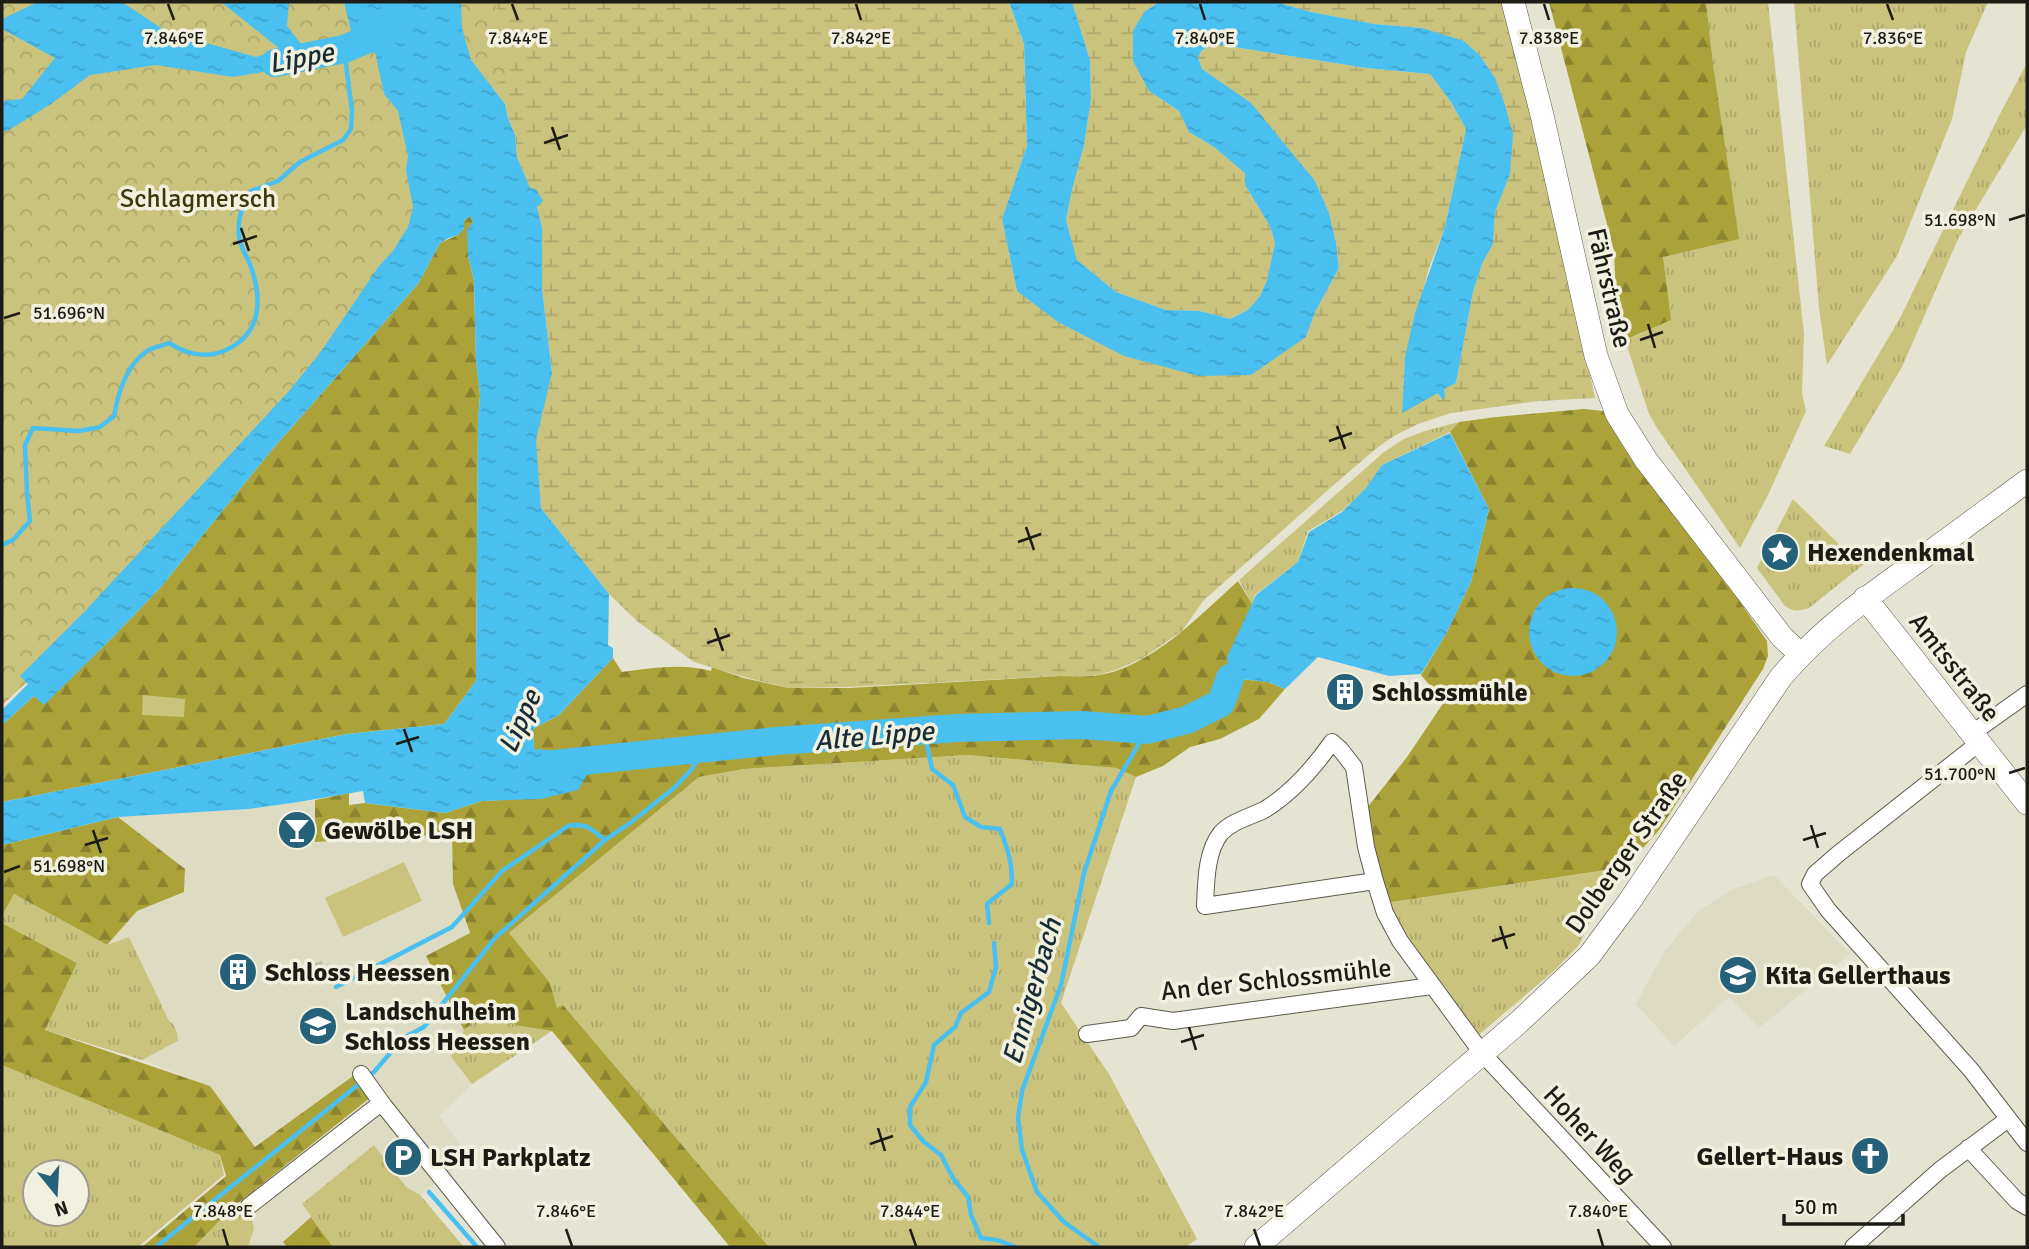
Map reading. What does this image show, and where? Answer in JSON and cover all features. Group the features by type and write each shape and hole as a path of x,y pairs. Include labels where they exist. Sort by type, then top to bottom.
{"main road":[{"name":"Fährstraße","path":"1513,2 1542,115 1596,356 1617,414 1670,492 1782,637 1800,654"},
{"name":"Dolberger Straße","path":"1256,1247 1519,1022 1574,970 1629,902 1781,677 1800,654 1865,598 2027,481"},
{"name":"Amtsstraße","path":"1865,598 2027,803"}],"street":[{"path":"2027,694 1815,874 1810,884 1828,910 1971,1070 2027,1143"},
{"name":"An der Schlossmühle","path":"1375,881 1205,906 1207,873 1214,846 1222,832 1287,794 1314,768 1332,742 1354,767 1366,847 1385,913 1432,986 1482,1053"},
{"name":"An der Schlossmühle","path":"1087,1034 1131,1028 1142,1016 1173,1020 1432,986"},
{"name":"Hoher Weg","path":"1482,1053 1663,1247"},
{"path":"366,1081 497,1247"},
{"path":"249,1206 381,1102"},
{"path":"1853,1247 1940,1170 2008,1119"},
{"path":"1968,1148 2017,1201 2027,1207"}],"shaded area":[{"name":"Landschulheim Schloss Heessen","path":"315,800 315,842 452,834 453,884 470,934 426,956 464,1030 451,1057 472,1084 439,1116 470,1158 420,1195 406,1187 375,1146 302,1204 311,1217 283,1242 287,1247 248,1247 254,1229 247,1197 371,1097 353,1076 256,1148 210,1086 142,1060 155,1052 172,1022 169,1021 128,938 107,945 137,911 185,869 118,817 248,809"},
{"name":"Kita Gellerthaus","path":"1774,875 1850,954 1759,1028 1729,997 1674,1046 1636,1004 1664,952 1699,910 1736,888"}],"green space":[{"name":"Schlagmersch","path":"2,2 496,2 501,45 512,77 493,84 499,137 323,367 60,652 2,705"},
{"path":"461,2 1009,2 1024,44 1027,146 1002,219 1017,291 1306,337 1315,312 1339,268 1329,213 1315,181 1220,82 1202,69 1198,57 1202,50 1215,44 1366,68 1430,74 1451,102 1466,129 1445,227 1429,268 1405,357 1402,412 1438,392 1441,400 1443,389 1456,383 1473,292 1482,264 1493,244 1495,212 1510,174 1422,28 1374,24 1276,2 1504,2 1550,185 1595,398 1538,401 1451,413 1418,424 1394,436 1329,489 1203,601 1182,631 1143,658 1116,670 1094,676 789,688 694,662 638,622 609,594 541,508 535,440 552,372 542,288 542,228 517,157 515,135 505,104 471,60"},
{"path":"1072,2 1159,2 1144,12 1149,91 1179,111 1189,132 1214,147 1246,173 1245,185 1270,226 1275,243 1267,280 1260,296 1248,310 1230,319 1200,311 1166,310 1116,292 1077,260 1066,220 1084,145 1091,99 1090,60"},
{"path":"1549,2 1706,2 1739,239 1663,257 1671,320 1625,340 1617,320 1614,251"},
{"path":"1706,2 1768,2 1804,334 1802,394 1806,411 1768,495 1740,548 1649,414 1625,340 1643,333 1714,72"},
{"path":"1794,2 1988,2 1966,52 1952,119 1897,256 1827,365 1819,308"},
{"path":"2027,63 2027,125 1958,239 1902,367 1850,454 1824,446 1899,320"},
{"path":"470,216 473,222 468,256 474,281 476,361 480,395 476,681 444,724 347,734 2,802 2,725 34,696 44,704 161,587 270,452 418,284 440,243 458,235 464,221"},
{"path":"1584,409 1603,411 1622,445 1734,593 1767,641 1768,656 1763,669 1660,829 1626,867 1385,903 1369,853 1367,808 1407,757 1444,702 1421,675 1446,634 1471,582 1489,509 1450,432 1459,422"},
{"path":"1459,422 1450,432 1382,465 1366,489 1342,511 1308,531 1298,562 1255,595 1252,604 1239,580 1384,452 1404,439"},
{"path":"1793,499 1847,552 1878,553 1809,608 1799,610 1785,606 1757,568"},
{"path":"1238,581 1252,604 1230,678 1268,682 1285,689 1259,719 1220,739 1190,747 1163,766 1136,777 1116,768 967,755 744,769 699,777 509,933 550,983 557,1008 563,1005 769,1247 730,1247 552,1031 482,1016 464,1030 426,956 470,933 453,884 452,834 315,842 315,800 349,793 349,805 365,803 445,813 482,801 502,800 534,749 533,729 559,715 613,658 622,672 678,667 711,671 712,667 743,678 789,688 849,688 1093,676 1114,672 1153,653 1190,625"},
{"path":"143,695 185,699 184,717 142,715"},
{"path":"967,755 1116,768 1136,777 1061,1003 1109,1074 1197,1239 1185,1247 769,1247 563,1005 557,1009 508,934 699,777 744,769"},
{"path":"118,817 185,869 184,892 137,911 107,945 14,894 2,916 2,845"},
{"path":"404,862 422,901 343,937 325,898"},
{"path":"1626,867 1598,905 1579,945 1555,970 1475,1038 1385,903"},
{"path":"14,894 107,945 129,937 169,1021 175,1027 178,1041 142,1060 45,1030 77,963 2,923 2,916"},
{"path":"2,923 77,963 45,1030 210,1086 255,1147 353,1076 371,1097 231,1209 194,1247 142,1247 226,1176 220,1155 2,1065"},
{"path":"482,1016 552,1031 472,1084 451,1057 464,1030"},
{"path":"2,1065 220,1155 224,1175 138,1247 2,1247"},
{"path":"374,1145 406,1187 420,1195 464,1247 333,1247 302,1204"},
{"path":"247,1197 254,1229 248,1247 194,1247 231,1209"},
{"path":"311,1217 333,1247 287,1247 283,1242"}],"water":[{"path":"38,2 122,2 167,32 256,57 280,49 221,2 289,2 287,26 316,63 233,77 156,65 90,75 51,104 2,132 2,101 22,99 55,58 2,29 2,19"},
{"path":"344,2 461,2 462,28 471,60 505,104 515,135 517,157 530,188 536,189 543,201 537,207 542,228 542,288 552,373 536,440 541,508 609,594 608,645 613,648 613,658 559,715 533,729 534,749 590,753 593,765 578,790 541,799 482,801 445,813 365,803 363,791 248,809 118,817 2,845 2,802 347,734 444,724 476,681 480,395 476,361 474,281 468,256 467,230 473,222 470,216 464,221 464,229 458,235 440,243 418,284 270,452 161,587 44,705 34,696 2,725 2,710 28,684 20,676 86,610 289,391 320,353 408,227 413,207 406,170 408,156 398,111 384,94 375,52 351,31"},
{"path":"1009,2 1072,2 1090,60 1091,99 1084,145 1066,220 1077,260 1116,292 1166,310 1200,311 1230,319 1248,310 1260,296 1267,280 1275,243 1270,226 1245,185 1245,173 1214,147 1189,132 1179,111 1149,91 1133,61 1133,31 1144,12 1159,2 1276,2 1374,24 1422,28 1464,41 1480,56 1495,78 1513,134 1510,174 1495,212 1493,244 1482,264 1473,292 1456,383 1444,389 1445,396 1442,400 1438,393 1402,413 1405,357 1415,313 1445,227 1466,129 1451,102 1430,74 1366,68 1215,44 1202,50 1198,57 1202,69 1251,103 1315,181 1329,213 1339,268 1315,312 1306,337 1251,375 1199,376 1124,356 1058,322 1017,291 1002,219 1027,146 1024,44"},
{"path":"1450,433 1489,509 1471,582 1446,634 1421,674 1389,676 1318,657 1285,689 1268,682 1230,678 1227,657 1256,595 1298,562 1309,532 1342,512 1366,488 1382,465"},
{"path":"1573,588 1598,595 1610,607 1617,632 1610,657 1598,669 1573,676 1548,669 1536,657 1529,632 1536,607 1548,595"}],"waterway":[{"name":"Lippe","path":"275,63 344,49 397,27"},
{"path":"2,545 13,540 30,521 25,445 33,428 79,431 100,427 114,416 128,372 147,351 169,343 189,352 204,355 219,353 238,343 246,335 252,326 258,304 255,280 240,241 241,213 251,191 278,181 300,162 343,140 351,129 352,111 344,49"},
{"name":"Alte Lippe","path":"554,764 776,741 957,728 1082,725 1147,730 1187,720 1221,703 1230,678"},
{"path":"924,730 932,769 953,785 965,817 981,827 1000,829 1005,843 1012,884 987,904 989,923"},
{"name":"Ennigerbach","path":"1099,1247 1064,1222 1037,1192 1022,1150 1018,1118 1022,1091 1061,985 1084,873 1111,791 1147,730"},
{"path":"156,1247 374,1072 403,1038 424,1027 495,938 605,840 674,788 692,769 703,749"},
{"path":"336,987 452,927 502,871 568,826 584,826 605,840"},
{"path":"994,943 996,967 989,992 961,1013 955,1027 934,1045 926,1082 910,1107 910,1125 924,1142 941,1155 953,1178 968,1197 971,1215 981,1238 1016,1247"},
{"path":"429,1192 477,1247"}],"tunnel":[{"path":"314,964 321,981"}],"place":[{"name":"Hexendenkmal","path":"1780,552"},
{"name":"Schlossmühle","path":"1345,692"},
{"name":"Gewölbe LSH","path":"297,830"},
{"name":"Schloss Heessen","path":"238,972"},
{"name":"Kita Gellerthaus","path":"1738,975"},
{"name":"Landschulheim Schloss Heessen","path":"318,1026"},
{"name":"Gellert-Haus","path":"1870,1156"},
{"name":"LSH Parkplatz","path":"403,1157"}]}
